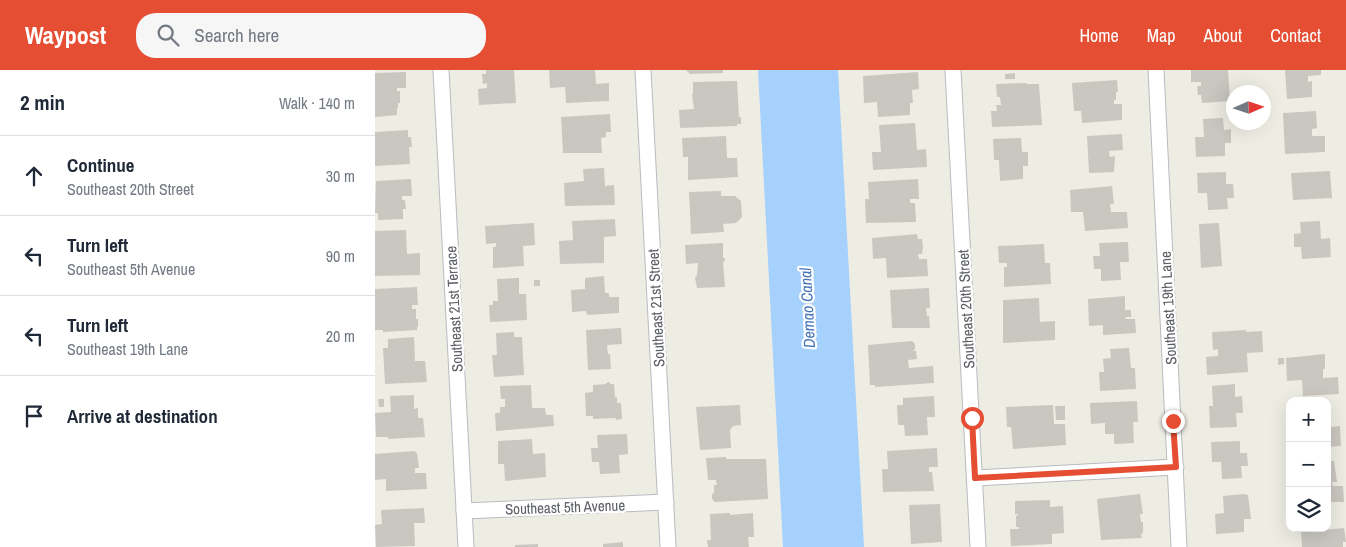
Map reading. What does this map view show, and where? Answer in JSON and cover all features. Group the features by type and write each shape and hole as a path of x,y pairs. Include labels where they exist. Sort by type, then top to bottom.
{"street":[{"name":"Southeast 21st Terrace","path":"441,70 466,547"},
{"name":"Southeast 21st Street","path":"643,70 668,547"},
{"name":"Southeast 20th Street","path":"953,70 979,547"},
{"name":"Southeast 19th Lane","path":"1156,70 1179,547"},
{"path":"975,478 1176,467"},
{"name":"Southeast 5th Avenue","path":"464,511 666,502"}],"water":[{"name":"Demao Canal","path":"758,70 838,70 864,547 783,547"}],"building":[{"path":"486,70 514,70 516,103 479,105 478,89 487,88 487,83 483,84 482,74 486,74"},
{"path":"549,70 595,70 596,84 609,83 609,101 566,103 565,87 550,88"},
{"path":"686,70 723,70 723,73 690,74"},
{"path":"1191,70 1228,70 1229,85 1226,85 1226,101 1202,103 1201,95 1198,95 1197,86 1201,86 1201,82 1191,82"},
{"path":"1285,70 1321,70 1321,75 1308,76 1308,82 1312,81 1312,97 1287,99"},
{"path":"406,72 406,88 397,88 397,91 400,91 400,103 398,103 397,115 375,117 375,73"},
{"path":"918,72 919,89 912,90 913,103 910,103 910,115 878,117 877,102 864,103 863,76"},
{"path":"1015,73 1015,79 1005,79 1005,74"},
{"path":"1117,80 1118,92 1116,92 1114,104 1122,104 1122,120 1082,123 1081,111 1074,111 1072,83"},
{"path":"737,81 741,124 737,124 737,126 680,128 679,110 694,109 693,82"},
{"path":"996,84 1039,84 1042,125 992,127 991,111 997,111 996,105 1001,105 1000,97 997,97"},
{"path":"1316,111 1317,128 1312,129 1312,136 1325,136 1325,152 1285,154 1283,113"},
{"path":"610,114 611,132 606,132 606,137 601,138 602,153 563,153 561,117"},
{"path":"1223,118 1224,130 1231,130 1231,143 1225,143 1225,156 1196,157 1195,137 1204,137 1203,119"},
{"path":"915,123 917,150 926,149 927,167 873,170 872,152 881,152 879,125"},
{"path":"408,130 408,137 411,137 412,147 409,147 410,164 375,166 375,132"},
{"path":"1122,134 1123,150 1109,151 1110,157 1115,156 1114,172 1089,173 1087,136"},
{"path":"726,136 727,158 737,158 738,177 688,180 688,157 683,157 682,138"},
{"path":"1021,138 1022,152 1028,152 1028,166 1023,166 1023,179 1000,181 999,160 994,160 993,139"},
{"path":"604,168 605,186 614,185 615,205 565,206 564,183 584,181 583,169"},
{"path":"1330,171 1332,198 1293,200 1291,173"},
{"path":"1226,172 1226,184 1233,184 1234,198 1227,198 1228,209 1208,210 1207,193 1198,193 1197,173"},
{"path":"411,179 412,196 402,196 402,200 405,200 406,209 403,209 403,219 378,220 378,213 375,213 376,181"},
{"path":"918,179 919,199 910,199 910,203 915,203 916,222 866,223 865,199 869,199 868,182"},
{"path":"1112,186 1114,204 1110,204 1111,212 1127,212 1128,228 1085,231 1083,212 1071,212 1070,190"},
{"path":"721,191 721,196 735,196 741,201 742,217 736,223 723,224 724,232 691,234 689,192"},
{"path":"615,219 616,236 604,237 604,263 560,264 559,241 573,240 572,221"},
{"path":"1320,221 1321,239 1330,238 1331,257 1302,259 1301,247 1294,247 1294,234 1301,233 1300,222"},
{"path":"534,223 535,245 523,246 524,266 493,268 493,247 496,247 496,243 486,244 485,226"},
{"path":"1219,223 1222,266 1201,268 1199,224"},
{"path":"406,230 407,254 420,253 420,275 375,276 375,231"},
{"path":"917,234 918,239 922,239 923,248 922,254 918,254 919,259 927,259 928,276 887,278 886,258 873,259 872,238"},
{"path":"1128,242 1129,262 1120,262 1121,280 1101,281 1101,269 1094,269 1093,256 1100,256 1099,243"},
{"path":"723,243 725,287 697,288 695,278 698,263 686,264 685,245"},
{"path":"1044,244 1045,263 1050,263 1051,284 1004,287 1004,267 1007,267 1007,263 999,263 998,246"},
{"path":"604,276 605,293 609,293 609,297 619,297 619,313 587,315 586,311 572,312 571,290 585,289 585,278"},
{"path":"519,278 519,294 526,294 527,320 490,322 489,305 493,305 493,301 498,301 497,279"},
{"path":"534,280 540,280 540,286 534,286"},
{"path":"417,287 418,305 412,305 412,309 416,309 416,319 418,319 417,330 383,332 383,330 375,330 375,289"},
{"path":"929,288 930,308 926,308 930,328 892,328 890,290"},
{"path":"1125,296 1125,310 1131,310 1131,317 1125,317 1126,319 1135,319 1136,333 1103,335 1103,325 1089,326 1088,299"},
{"path":"1039,298 1040,322 1055,321 1055,340 1003,343 1003,300"},
{"path":"621,328 622,344 607,345 611,369 588,370 586,330"},
{"path":"1246,330 1246,332 1262,331 1263,352 1247,353 1248,372 1207,375 1206,357 1218,356 1218,349 1213,350 1212,332"},
{"path":"514,332 514,337 522,337 524,375 494,377 492,355 497,355 496,333"},
{"path":"414,337 415,361 425,361 427,382 385,384 383,348 388,348 388,339"},
{"path":"912,341 915,344 913,351 916,351 917,359 908,360 909,368 933,366 934,383 875,387 875,385 870,385 868,345"},
{"path":"1129,348 1131,368 1135,368 1136,389 1100,391 1099,372 1104,372 1103,359 1111,358 1110,349"},
{"path":"1325,354 1323,378 1338,377 1339,394 1303,396 1302,380 1287,381 1286,358"},
{"path":"1278,358 1284,358 1284,364 1278,365"},
{"path":"610,382 610,384 614,384 617,403 621,403 622,419 593,419 593,416 586,416 585,393 593,392 593,385"},
{"path":"1235,384 1235,397 1242,396 1243,413 1236,413 1237,427 1210,428 1209,406 1213,406 1212,386"},
{"path":"531,385 532,408 545,408 546,415 553,415 554,426 496,431 495,413 500,413 500,407 505,407 505,399 501,399 500,386"},
{"path":"414,395 414,409 418,408 418,418 423,418 425,437 388,439 388,437 376,437 375,413 391,412 390,396"},
{"path":"934,396 935,417 927,417 928,435 905,436 904,425 898,425 897,405 903,405 903,398"},
{"path":"378,399 384,399 384,407 379,407"},
{"path":"1137,401 1138,422 1133,422 1134,443 1114,444 1114,434 1105,434 1105,423 1091,424 1090,403"},
{"path":"740,405 741,425 733,426 730,430 731,448 700,450 696,407"},
{"path":"1053,405 1054,424 1065,424 1066,445 1013,449 1011,427 1007,427 1006,407"},
{"path":"1055,406 1065,406 1065,420 1056,420"},
{"path":"1340,426 1341,446 1331,447 1331,427"},
{"path":"627,434 628,454 619,455 620,473 600,474 599,462 592,462 591,448 598,448 597,435"},
{"path":"532,439 533,454 545,453 546,477 505,481 504,464 498,464 498,441"},
{"path":"1240,441 1240,453 1247,453 1248,466 1241,466 1242,478 1222,479 1221,462 1212,462 1211,442"},
{"path":"937,448 938,467 929,467 929,472 932,472 934,491 883,492 882,469 888,469 887,451"},
{"path":"414,451 417,453 419,468 415,468 415,473 426,473 427,489 386,491 386,479 375,480 375,454"},
{"path":"726,457 726,459 766,459 768,499 715,502 712,499 714,485 717,485 716,480 708,480 706,458"},
{"path":"1331,461 1334,461 1337,482 1332,482 1333,486 1343,486 1344,502 1331,502"},
{"path":"1140,494 1143,514 1140,514 1141,522 1143,522 1142,538 1101,540 1097,499"},
{"path":"1248,495 1251,519 1244,519 1244,532 1216,534 1215,514 1224,513 1223,496"},
{"path":"1050,500 1050,507 1063,506 1064,533 1052,534 1052,544 1011,546 1010,529 1019,529 1019,527 1016,527 1016,516 1018,514 1015,514 1015,501"},
{"path":"940,504 942,542 911,544 909,505"},
{"path":"424,508 425,523 414,523 415,546 376,547 375,525 382,524 381,510"},
{"path":"730,513 730,515 753,513 754,537 748,537 749,547 708,547 707,540 711,540 710,514"},
{"path":"1344,528 1346,542 1343,542 1343,547 1302,547 1301,532 1331,532 1331,529"},
{"path":"623,542 623,547 603,547 603,544"},
{"path":"538,544 538,547 515,547 515,545"}],"route":[{"path":"972,418 975,478 1176,467 1173,421"}]}
